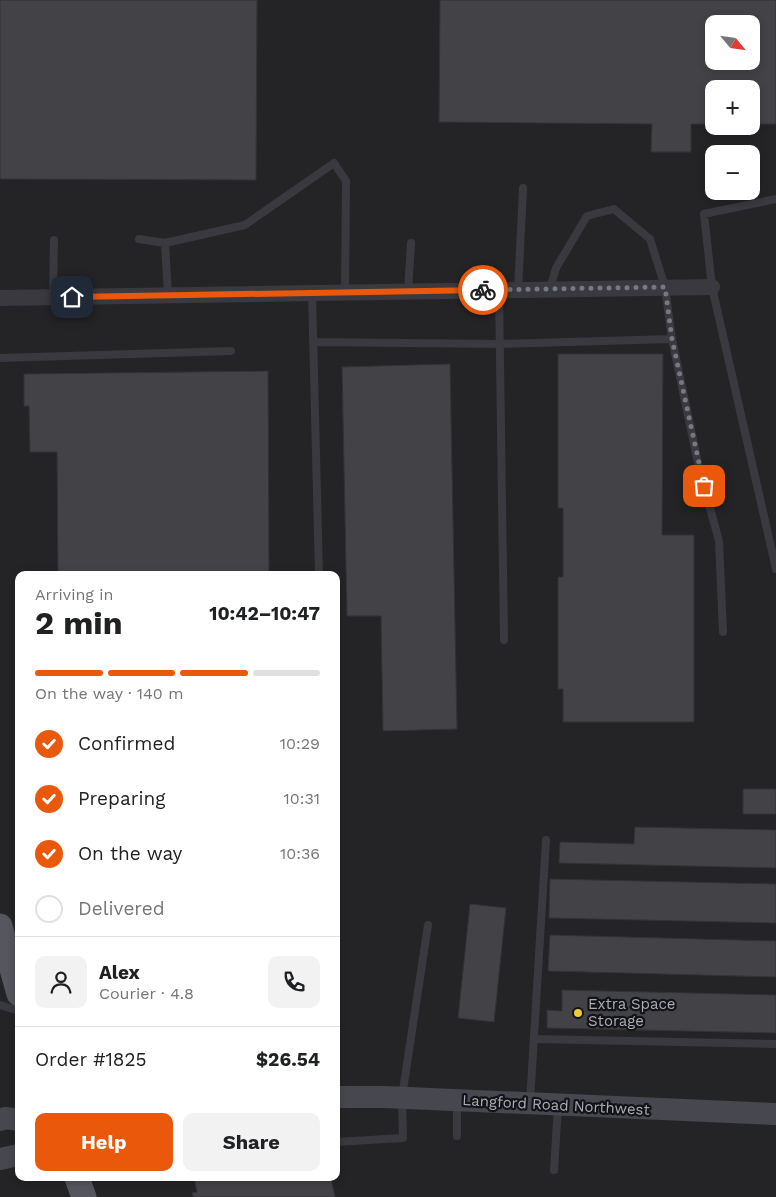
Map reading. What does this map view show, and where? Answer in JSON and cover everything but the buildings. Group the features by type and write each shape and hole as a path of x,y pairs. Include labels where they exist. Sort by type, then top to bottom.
{"main road":[{"path":"0,927 15,972"},
{"path":"78,1181 84,1197"}],"street":[{"path":"0,298 712,287"},
{"name":"Langford Road Northwest","path":"340,1097 402,1097 558,1106 776,1114"},
{"path":"0,1120 5,1118 15,1119"},
{"path":"0,1159 15,1156"}],"lane":[{"path":"139,239 166,243 245,226 334,163 346,182 345,292"},
{"path":"518,290 523,188"},
{"path":"776,198 704,214 712,287 776,569"},
{"path":"550,289 556,268 587,216 614,209 650,239 665,287 672,339 700,468 719,541 723,632"},
{"path":"53,297 54,240"},
{"path":"166,243 168,295"},
{"path":"408,291 411,243"},
{"path":"499,290 504,640"},
{"path":"312,293 319,571"},
{"path":"313,342 500,344 672,339"},
{"path":"0,358 231,351"},
{"path":"530,1104 546,840"},
{"path":"340,1142 403,1138 402,1097 428,925"},
{"path":"0,1006 15,1010"},
{"path":"534,1039 776,1044"},
{"path":"457,1100 457,1136"},
{"path":"554,1170 558,1106"}],"shaded area":[{"path":"0,0 776,0 776,1197 0,1197"}],"way so far":[{"path":"483,290 665,287 672,339 704,486"}],"place":[{"name":"Extra Space Storage","path":"578,1013"}],"route":[{"path":"72,297 483,290"}]}
